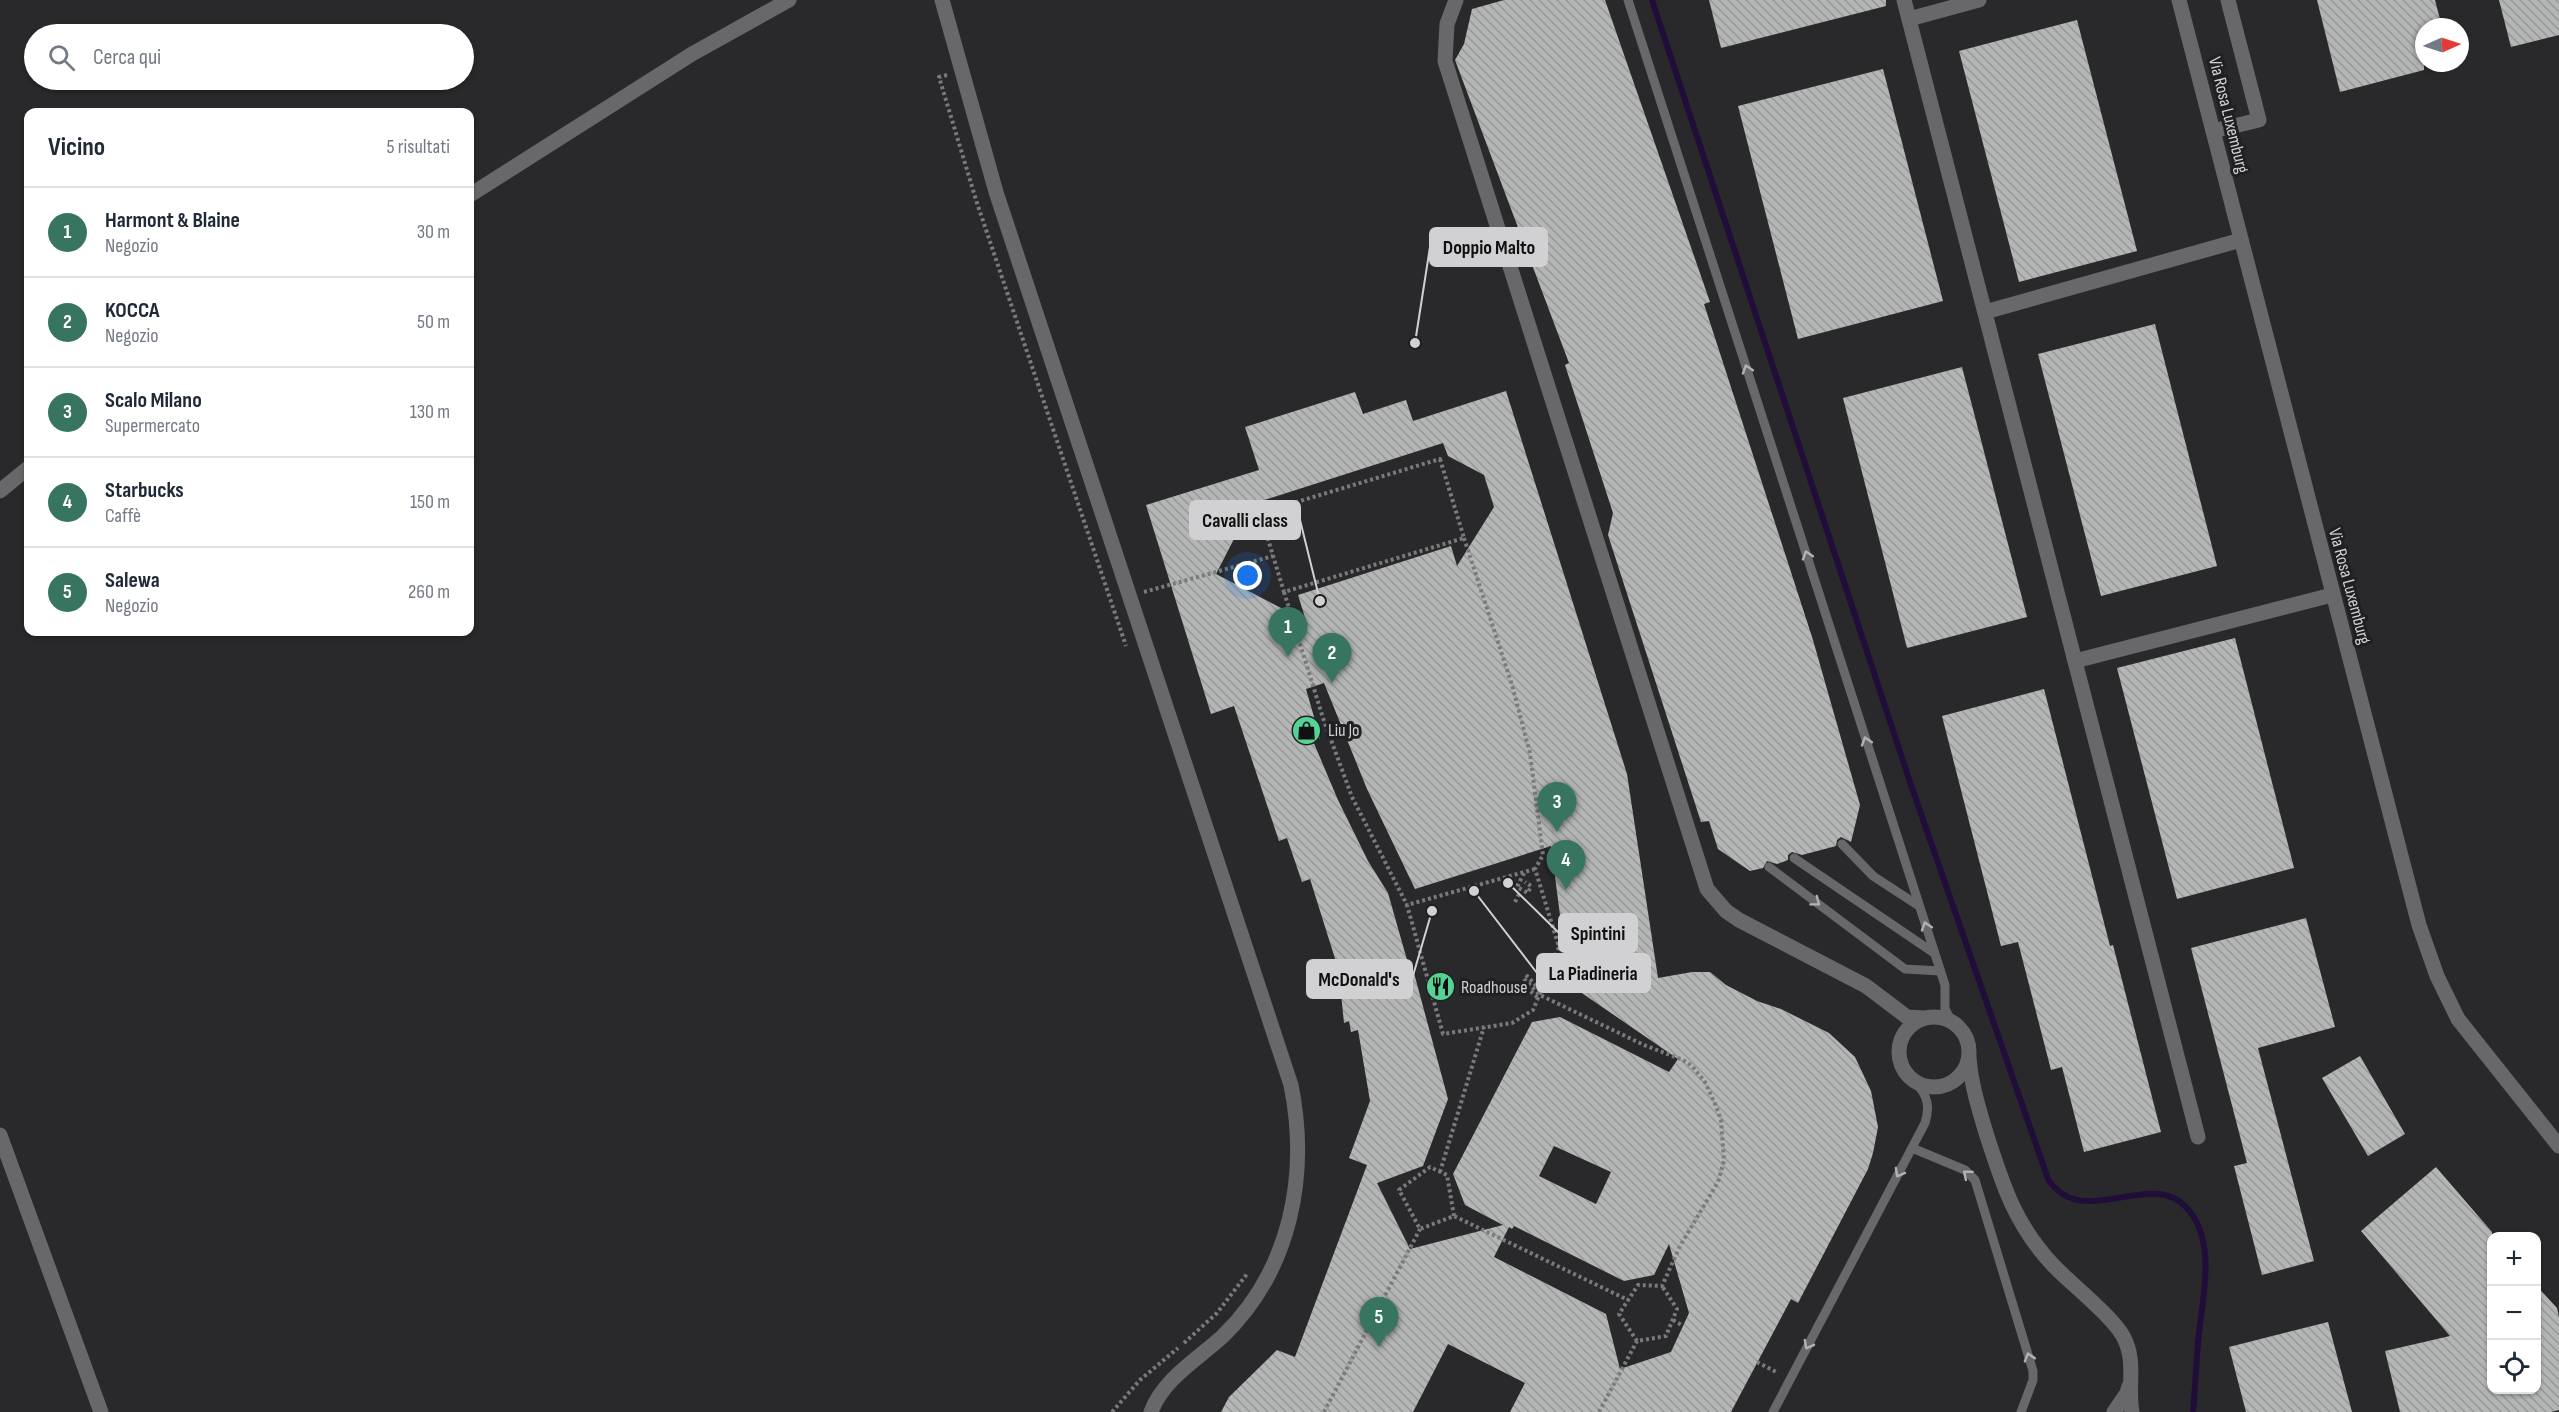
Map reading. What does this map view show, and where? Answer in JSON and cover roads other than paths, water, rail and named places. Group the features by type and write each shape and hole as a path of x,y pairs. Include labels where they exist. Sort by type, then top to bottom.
{"street":[{"path":"474,192 692,54 789,0"},
{"path":"942,0 996,192 1291,1085 1298,1138 1298,1168 1287,1232 1276,1260 1259,1291 1241,1316 1170,1383 1159,1395 1151,1412"},
{"path":"1905,0 2198,1137"},
{"path":"1909,19 1979,0"},
{"name":"Via Rosa Luxemburg","path":"2179,0 2419,925 2437,976 2458,1019 2559,1146"},
{"path":"2213,132 2259,120 2228,0"},
{"path":"1455,2 1447,24 1445,61 1704,882 1716,900 1733,915 1866,986 1907,1017 1935,1017 1952,1022 1965,1034 1969,1045 1972,1083 2004,1190 2012,1209 2024,1230 2052,1264 2122,1335 2132,1362 2132,1412"},
{"path":"1985,312 2241,240"},
{"path":"0,491 24,471"},
{"path":"2075,660 2332,595"},
{"path":"1885,1000 1895,1016 1900,1042 1901,1066 1907,1076 1916,1083 1927,1088 1947,1085 1960,1077 1969,1057"},
{"path":"1900,1042 1913,1023 1924,1018"},
{"path":"1947,1085 1968,1092 1979,1108"},
{"path":"0,1135 101,1412"},
{"path":"2114,1412 2127,1392 2132,1377"}],"lane":[{"path":"1628,0 1945,985 1945,1009 1952,1022"},
{"path":"1842,844 1873,876 1919,906"},
{"path":"1794,858 1934,953"},
{"path":"1769,867 1905,969 1940,971"},
{"path":"1773,1412 1928,1115 1927,1098 1916,1083"},
{"path":"1912,1149 1965,1170 1975,1180 2033,1371 2034,1380 2021,1412"}],"waterway":[{"path":"1652,0 1911,785 2048,1179 2062,1194 2079,1200 2097,1201 2154,1194 2171,1197 2186,1207 2196,1221 2202,1237 2206,1273 2193,1412"}],"place":[{"name":"Doppio Malto","path":"1415,343"},
{"name":"Cavalli class","path":"1320,601"},
{"name":"Harmont & Blaine","path":"1288,657"},
{"name":"KOCCA","path":"1332,683"},
{"name":"Liu Jo","path":"1307,730"},
{"name":"Scalo Milano","path":"1557,832"},
{"name":"Spintini","path":"1508,883"},
{"name":"Starbucks","path":"1566,890"},
{"name":"La Piadineria","path":"1474,891"},
{"name":"McDonald's","path":"1432,911"},
{"name":"Roadhouse","path":"1440,987"},
{"name":"Salewa","path":"1379,1347"}]}
